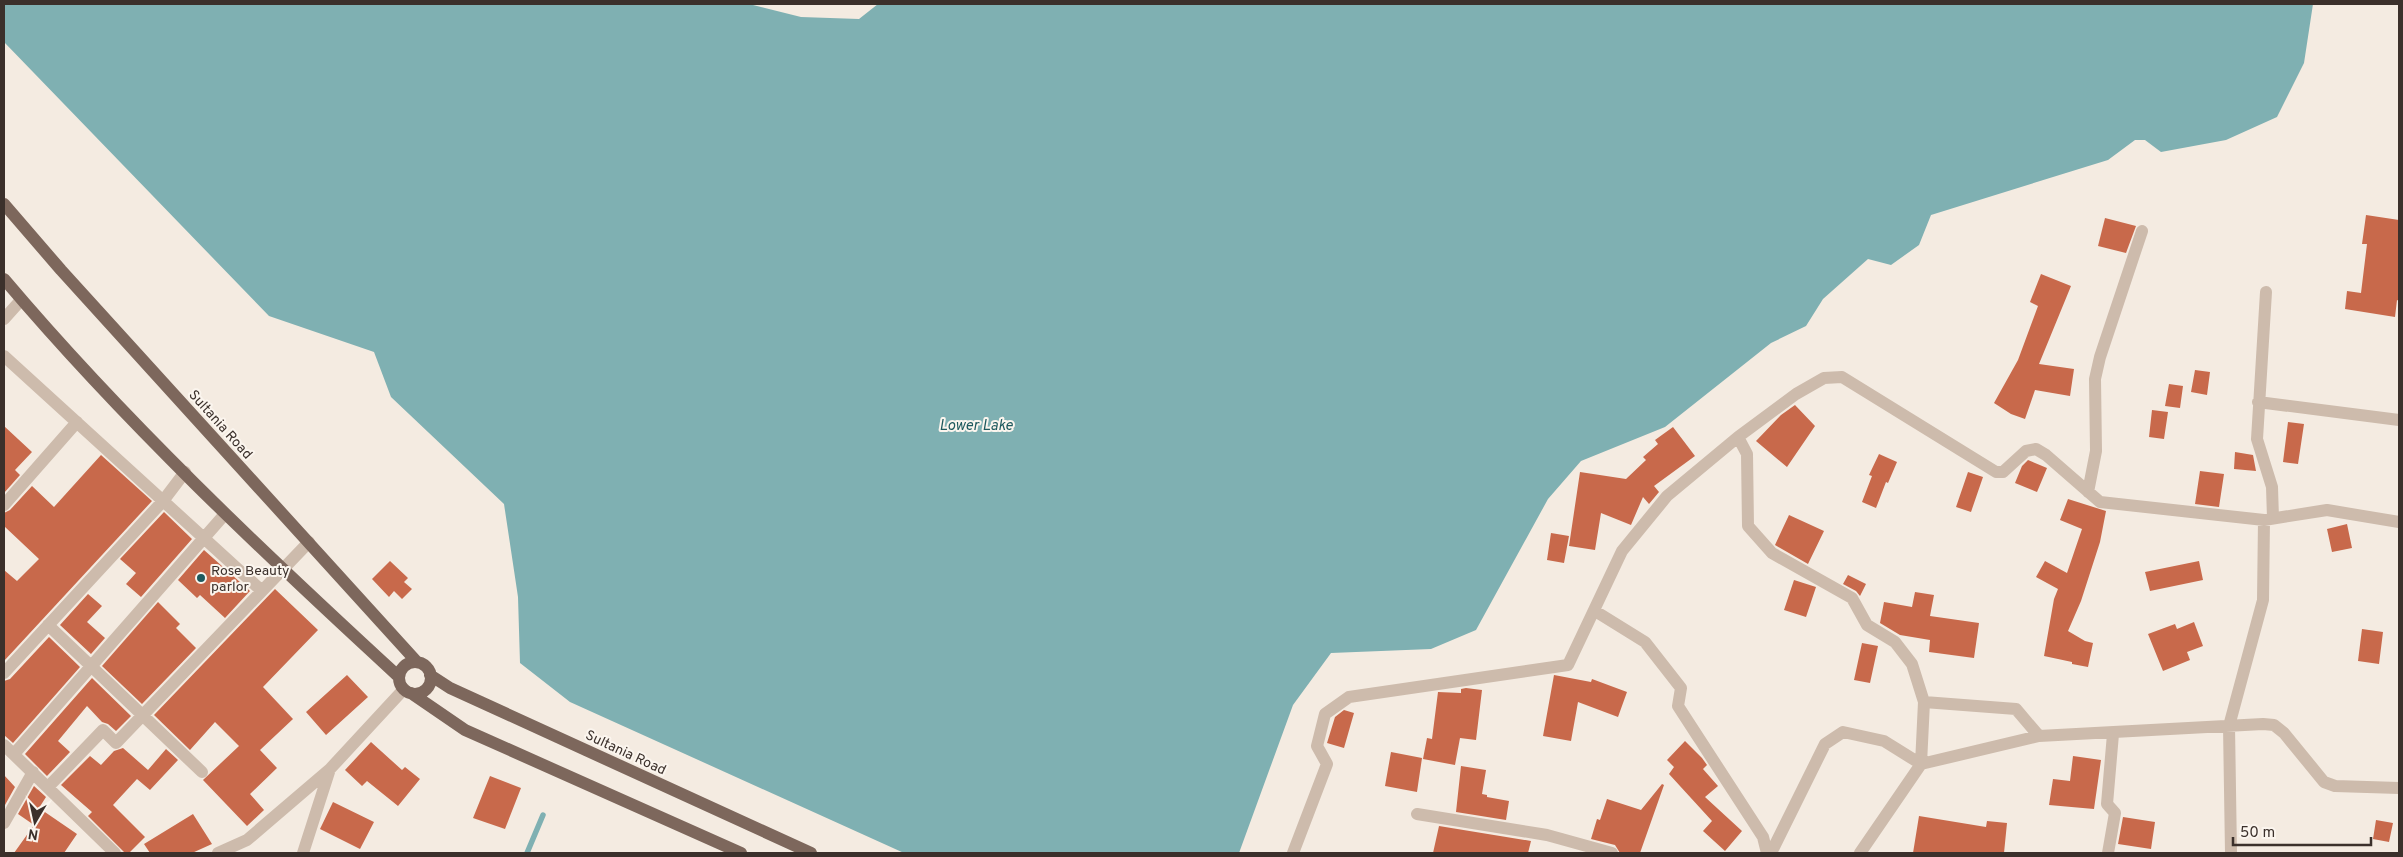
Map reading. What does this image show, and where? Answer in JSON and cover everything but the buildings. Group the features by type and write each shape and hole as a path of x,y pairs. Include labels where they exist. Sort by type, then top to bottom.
{"main road":[{"name":"Sultania Road","path":"4,204 60,270 417,662"},
{"path":"4,279 105,391 225,514 405,686 465,730 741,853"},
{"path":"417,662 426,666 430,680 425,689 421,692 405,686 403,667 417,662"},
{"name":"Sultania Road","path":"430,675 450,688 811,853"}],"street":[{"path":"2088,492 2096,451 2095,379 2100,357 2142,231"},
{"path":"2231,853 2229,726 2263,600 2272,487 2256,439 2266,292"},
{"path":"4,319 21,300"},
{"path":"4,356 262,591"},
{"path":"1294,853 1327,764 1317,746 1325,714 1350,696 1568,666 1622,551 1667,496 1738,437 1796,394 1824,378 1842,377 1996,472 2003,472 2026,451 2036,449 2046,455 2100,502 2269,519 2327,510 2399,522"},
{"path":"2258,402 2399,420"},
{"path":"4,505 77,422"},
{"path":"1738,437 1747,454 1748,526 1772,552 1852,598 1867,625 1894,642 1912,664 1924,702 1921,764 1860,853"},
{"path":"4,673 163,501 185,472"},
{"path":"14,754 225,514"},
{"path":"48,786 103,730 116,743 308,542"},
{"path":"1595,611 1645,642 1681,688 1678,706 1763,837 1767,853"},
{"path":"48,625 202,772"},
{"path":"225,852 247,840 330,769 405,686"},
{"path":"1924,702 2016,709 2039,736"},
{"path":"1771,853 1825,744 1843,732 1884,741 1921,764 2039,736 2113,734 2229,726 2274,726 2284,733 2324,782 2335,786 2399,788"},
{"path":"2108,853 2115,813 2107,804 2113,734"},
{"path":"4,745 115,853"},
{"path":"303,853 330,769"},
{"path":"4,823 33,772"},
{"path":"1417,814 1547,835 1612,853"}],"water":[{"name":"Lower Lake","path":"4,4 749,4 801,17 859,19 878,4 2313,4 2304,63 2277,117 2226,140 2161,152 2145,140 2135,140 2108,160 1931,215 1919,245 1891,265 1868,259 1823,299 1806,326 1771,343 1665,427 1581,461 1548,499 1476,630 1431,649 1331,653 1293,705 1239,853 904,853 570,702 520,663 518,597 504,504 391,397 374,352 269,316 4,42"}],"waterway":[{"path":"527,853 543,815"}],"place":[{"name":"Rose Beauty parlor","path":"201,578"}]}
